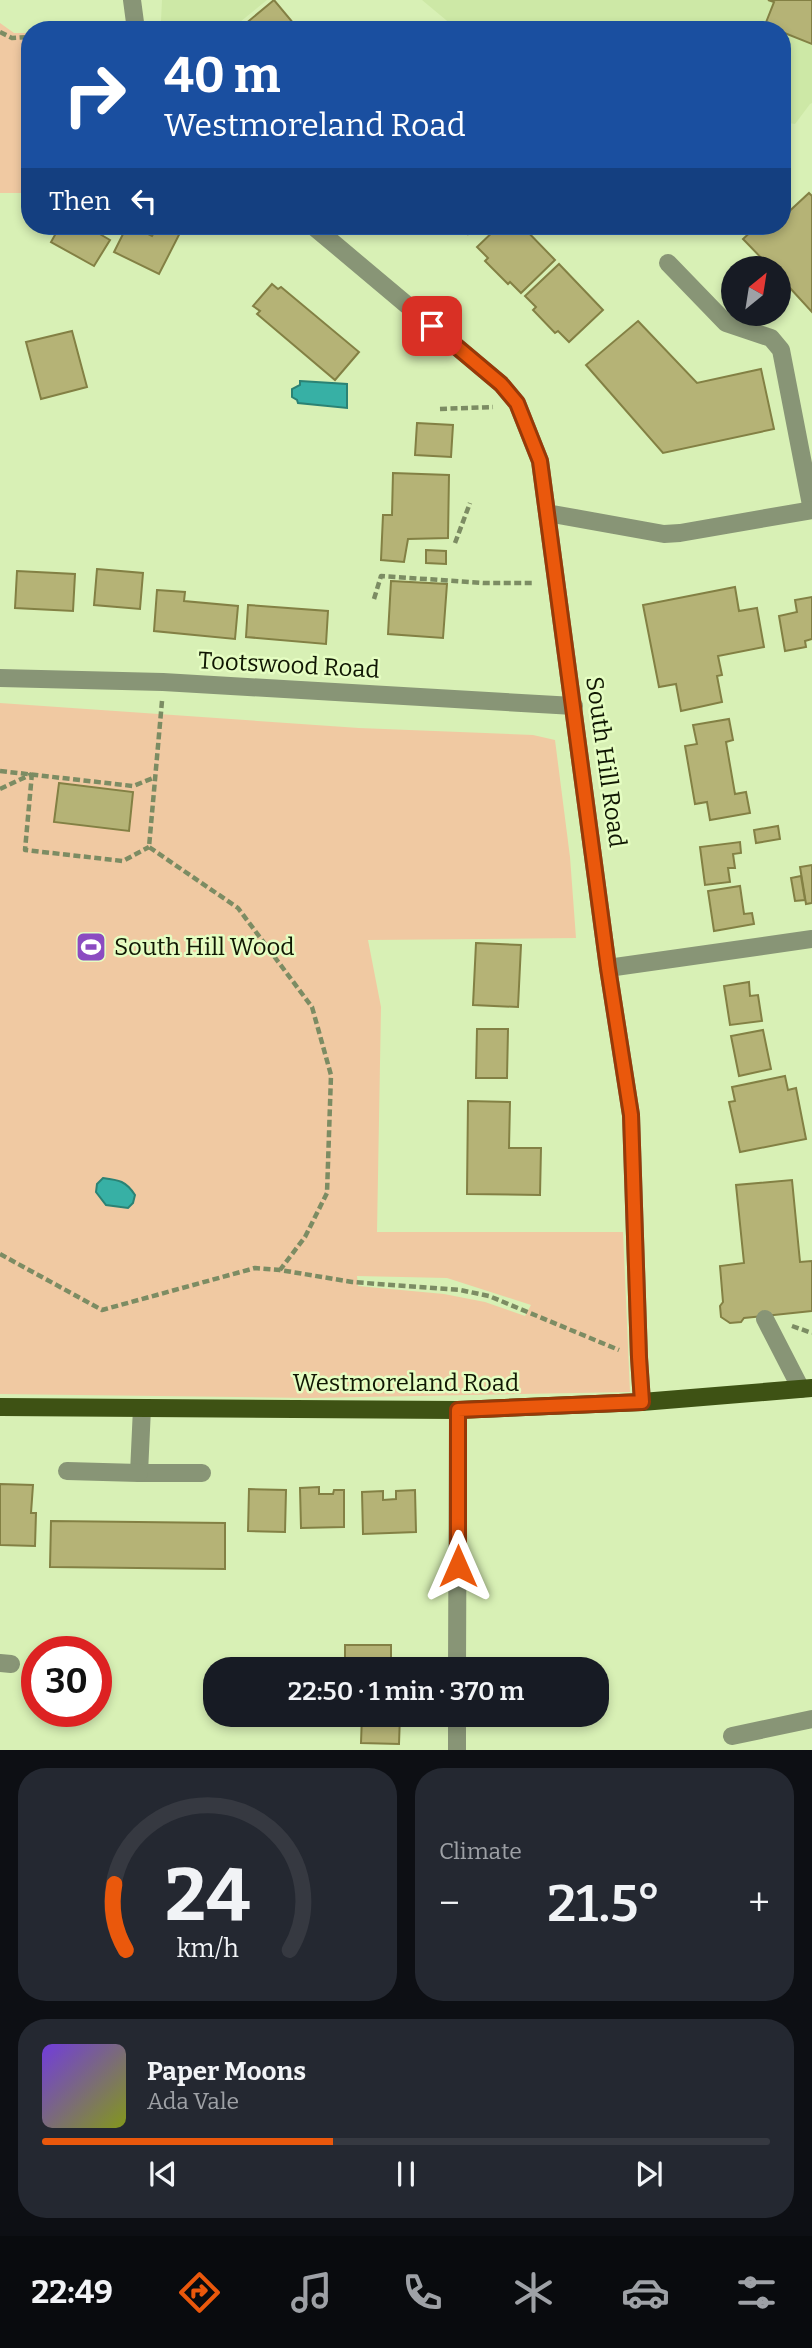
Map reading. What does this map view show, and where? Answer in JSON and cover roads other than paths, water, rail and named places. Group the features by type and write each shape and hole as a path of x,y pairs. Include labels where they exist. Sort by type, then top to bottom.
{"main road":[{"name":"Westmoreland Road","path":"0,1407 458,1410 642,1402 806,1389"}],"street":[{"path":"132,0 135,21"},
{"name":"South Hill Road","path":"324,235 501,384 519,406 540,461 608,968 631,1115 642,1402"},
{"path":"547,513 664,534 812,510 781,350 771,338 726,323 668,263"},
{"name":"Tootswood Road","path":"0,678 163,682 574,706"},
{"path":"608,968 812,939"},
{"path":"765,1319 806,1389"},
{"path":"139,1473 142,1408"},
{"path":"457,1657 458,1410"},
{"path":"67,1471 202,1473"},
{"path":"732,1735 812,1720"},
{"path":"457,1727 457,1749"}],"water":[{"path":"300,381 347,384 347,408 298,403 292,397 292,389 300,385"},
{"path":"103,1178 122,1182 132,1190 135,1195 128,1208 106,1205 96,1192 97,1184"}],"place":[{"name":"South Hill Wood","path":"91,947"}]}
